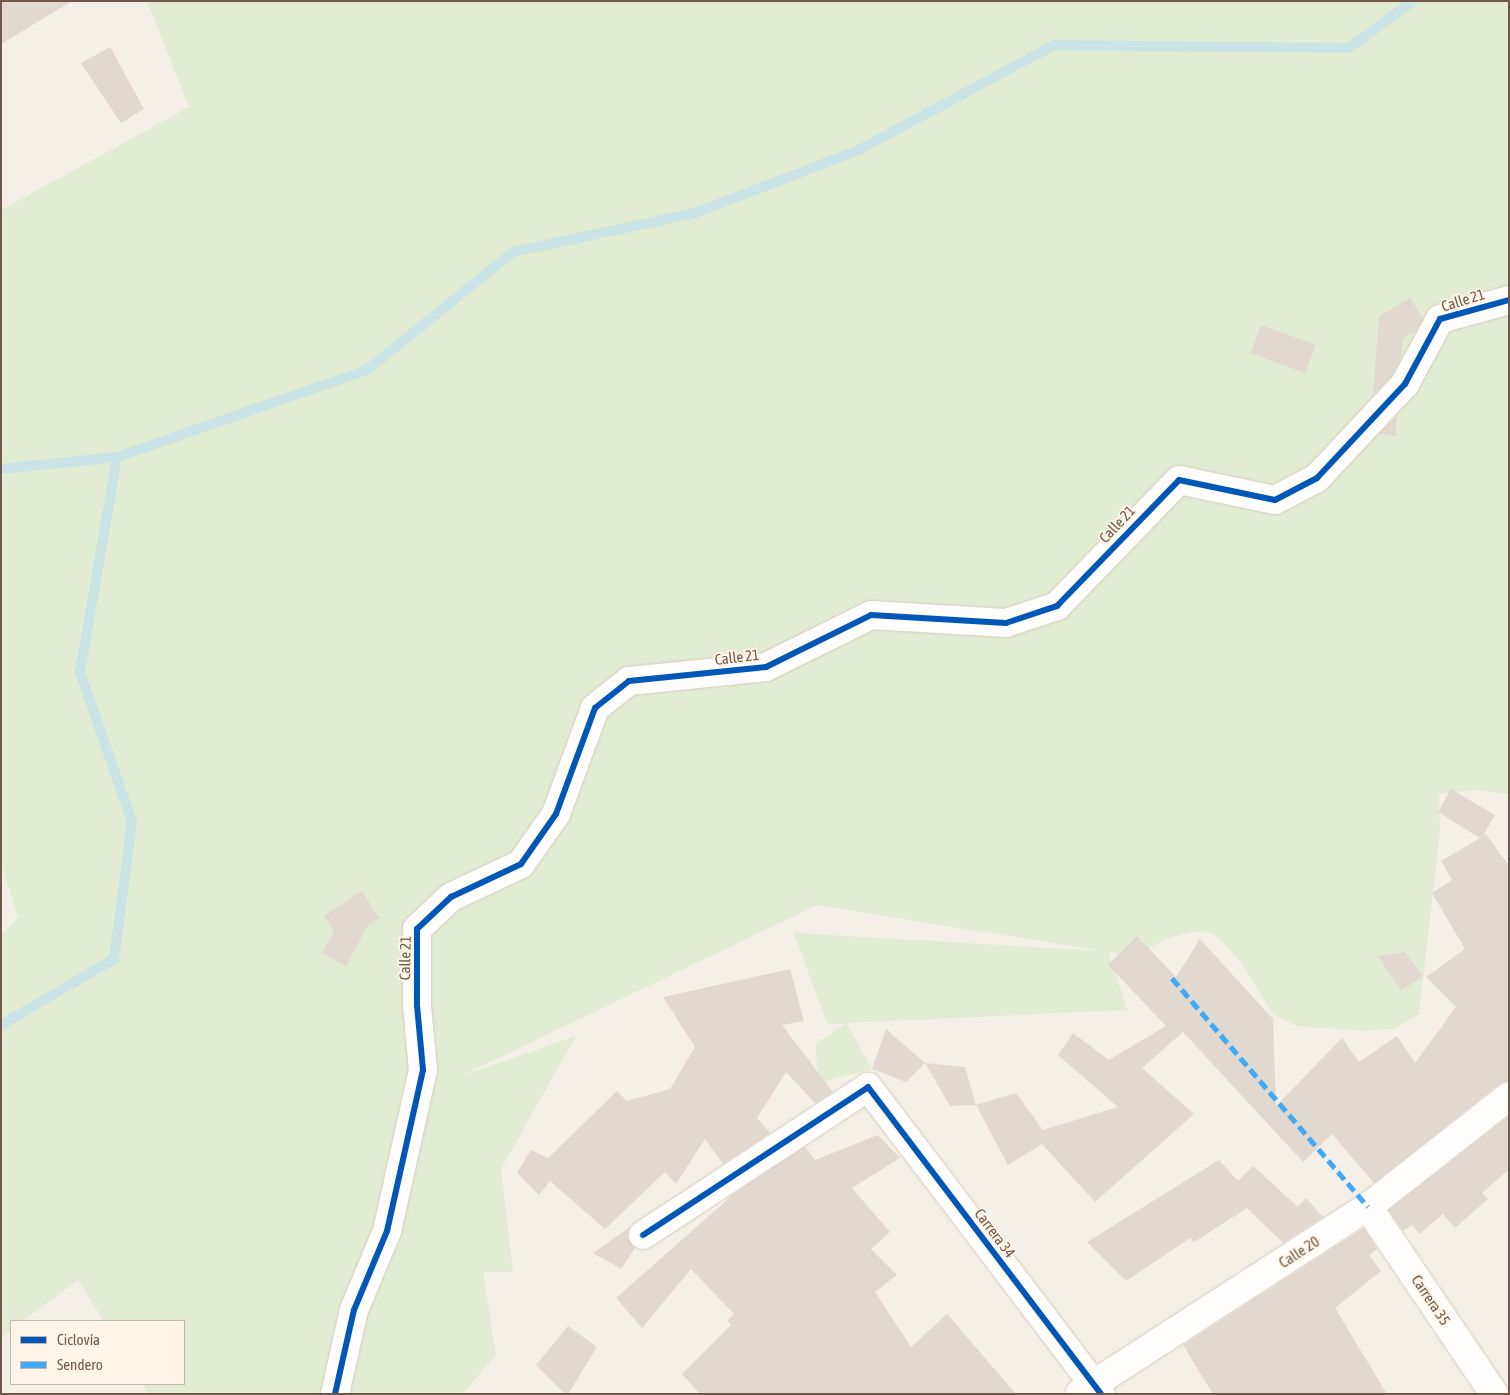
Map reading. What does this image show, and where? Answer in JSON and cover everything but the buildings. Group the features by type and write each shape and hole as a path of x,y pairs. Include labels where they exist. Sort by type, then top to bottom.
{"street":[{"name":"Calle 21","path":"335,1394 354,1310 387,1231 423,1070 417,1005 418,929 451,897 521,864 556,814 595,708 629,681 766,667 871,615 1006,624 1057,606 1178,480 1274,500 1317,478 1405,384 1440,319 1509,300"},
{"name":"Carrera 34","path":"643,1235 868,1087 1091,1390"},
{"name":"Calle 20","path":"1091,1390 1368,1207 1509,1096"},
{"name":"Carrera 35","path":"1368,1207 1494,1394"}],"green space":[{"path":"147,1 1509,1 1509,794 1475,790 1439,794 1440,832 1419,1014 1393,1029 1365,1031 1296,1026 1272,1013 1241,963 1226,945 1211,933 1191,932 1168,938 1134,956 1109,952 1127,1010 846,1023 872,1069 819,1083 815,1044 845,1024 827,1024 794,933 1102,951 817,905 461,1076 576,1036 501,1169 513,1272 483,1272 496,1355 462,1394 149,1394 144,1385 185,1385 185,1320 103,1320 78,1280 24,1320 10,1320 10,1331 1,1338 1,935 18,917 1,864 1,210 189,107"}],"waterway":[{"path":"1,1025 114,959 132,822 80,672 117,457 367,370 513,252 695,213 859,150 1054,45 1349,48 1413,1"},
{"path":"1,469 117,457"}],"marked path":[{"path":"1172,978 1368,1207"}],"cycle path":[{"path":"335,1394 354,1310 387,1231 423,1070 417,1005 417,929 451,897 521,864 556,814 595,708 629,681 766,667 871,615 1006,623 1057,606 1179,480 1275,500 1317,478 1405,384 1440,319 1509,300"},
{"path":"643,1235 868,1087 1101,1394"}]}
